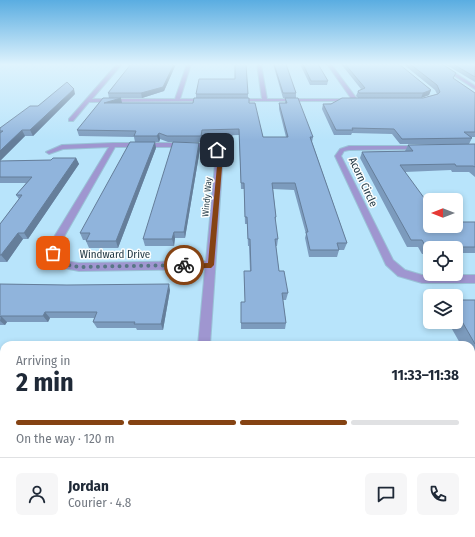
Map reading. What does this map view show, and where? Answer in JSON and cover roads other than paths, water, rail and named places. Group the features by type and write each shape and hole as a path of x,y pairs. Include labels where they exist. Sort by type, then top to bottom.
{"street":[{"path":"71,120 98,89"},
{"path":"177,100 181,89"},
{"path":"263,89 265,100"},
{"path":"347,89 355,100"},
{"path":"88,101 209,100"},
{"path":"233,100 363,100"},
{"name":"Windy Way","path":"48,152 62,147 113,145 198,145 209,146 217,150 220,155 204,341"},
{"name":"Windward Drive","path":"113,145 56,242 53,253 62,264 79,267 211,265"},
{"name":"Acorn Circle","path":"428,147 349,148 342,150 338,156 389,262 402,273 422,279 475,279"}]}
